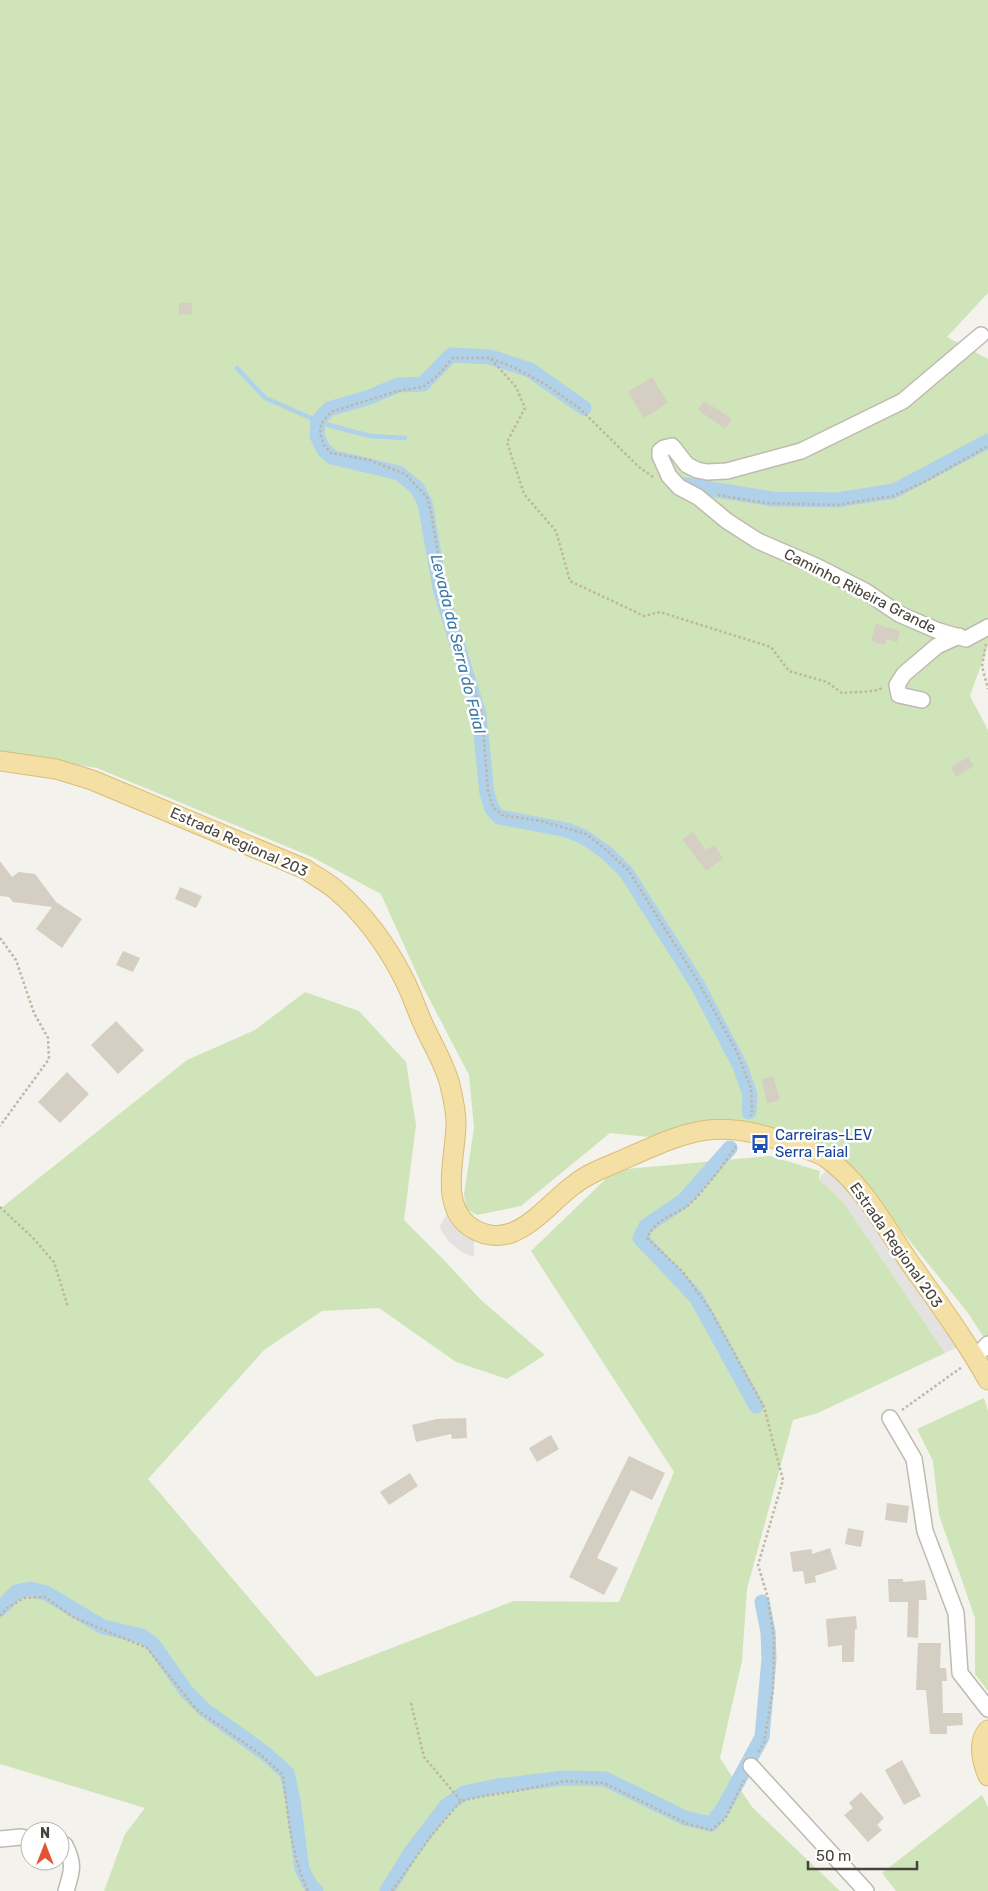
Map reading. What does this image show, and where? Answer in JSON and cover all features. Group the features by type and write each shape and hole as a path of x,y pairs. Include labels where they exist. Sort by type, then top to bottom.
{"main road":[{"name":"Estrada Regional 203","path":"0,761 56,769 92,780 305,869 335,889 353,906 386,947 405,982 443,1066 452,1092 456,1122 452,1194 462,1220 471,1228 482,1233 502,1235 512,1233 578,1182 668,1139 697,1131 721,1128 745,1130 811,1150 823,1156 842,1171 865,1197 982,1351 988,1380"},
{"path":"988,1730 982,1741 981,1751 988,1776"}],"street":[{"name":"Caminho Ribeira Grande","path":"981,335 903,401 801,451 727,471 712,472 697,470 687,465 672,446 660,451 660,456 669,476 679,486 698,497 727,521 758,541 818,567 865,591 899,614 936,630 966,639 988,627"},
{"path":"922,700 899,695 897,684 904,674 937,646 958,636"},
{"path":"890,1418 914,1459 925,1532 956,1613 960,1673 988,1709"},
{"path":"752,1766 866,1891"},
{"path":"0,1840 20,1837"},
{"path":"66,1891 73,1870 70,1854"}],"path":[{"path":"490,358 516,387 525,408 508,442 524,494 556,531 570,581 644,616 660,612 772,647 789,671 827,682 842,693 874,690 897,684"},
{"path":"331,412 321,424 320,434 324,445 331,453 369,460 405,474 427,497 442,578 482,716 488,790 493,807 502,815 568,827 586,834 628,870 697,980 737,1052 751,1088 752,1111 745,1130 734,1149 687,1206 654,1225 647,1238 683,1272 711,1311 764,1407 783,1480 758,1565 768,1598 774,1639 773,1690 764,1742 725,1819 711,1830 688,1824 604,1783 565,1781 461,1801 431,1836 392,1891"},
{"path":"988,627 982,666 988,689"},
{"path":"0,938 16,960 34,1013 48,1038 50,1060 0,1126"},
{"path":"0,1207 33,1238 54,1262 68,1307"},
{"path":"890,1418 982,1351"},
{"path":"0,1616 7,1608 24,1598 45,1597 73,1617 147,1648 196,1709 260,1754 284,1775 292,1845 299,1872 308,1891"},
{"path":"411,1703 424,1757 461,1801"}],"green space":[{"path":"0,0 988,0 988,293 947,337 988,359 988,645 970,696 988,730 988,1344 968,1313 841,1156 743,1128 668,1139 610,1133 521,1206 477,1215 466,1209 464,1194 474,1128 469,1075 421,983 381,894 312,857 97,768 0,753"},
{"path":"305,992 359,1011 406,1062 416,1125 404,1220 481,1300 545,1355 507,1379 456,1362 379,1308 322,1311 264,1350 148,1479 316,1677 514,1601 619,1602 674,1472 531,1251 615,1170 770,1156 820,1171 819,1179 845,1204 945,1353 818,1413 793,1420 747,1589 742,1661 720,1758 752,1807 840,1891 104,1891 125,1834 145,1808 0,1764 0,1209 187,1060 255,1030"},
{"path":"984,1398 988,1411 988,1691 975,1674 975,1618 939,1515 933,1461 917,1429"},
{"path":"982,1795 988,1807 988,1891 896,1891 882,1873"}],"shaded area":[{"path":"827,1168 857,1197 958,1347 945,1353 845,1204 819,1179"},
{"path":"447,1214 456,1228 466,1237 474,1240 474,1257 463,1253 450,1243 442,1232 440,1226"}],"building":[{"path":"179,303 192,303 192,314 179,315"},
{"path":"652,377 668,403 644,418 628,392"},
{"path":"704,401 732,419 725,429 698,410"},
{"path":"876,624 900,631 897,642 886,639 885,645 871,641"},
{"path":"968,757 974,766 956,777 951,767"},
{"path":"693,832 706,850 714,845 723,858 706,871 682,839"},
{"path":"0,861 12,877 19,872 35,874 56,902 82,919 62,948 36,929 52,907 13,902 9,897 0,896"},
{"path":"180,887 202,896 196,908 175,899"},
{"path":"123,951 140,958 133,972 116,965"},
{"path":"116,1021 144,1050 118,1074 91,1045"},
{"path":"67,1072 89,1094 60,1123 38,1102"},
{"path":"773,1076 780,1100 767,1103 762,1079"},
{"path":"466,1418 467,1438 452,1439 451,1434 416,1442 412,1425 437,1419"},
{"path":"551,1435 559,1449 537,1462 529,1448"},
{"path":"629,1456 665,1473 652,1500 631,1490 597,1558 618,1568 604,1595 569,1577"},
{"path":"410,1473 418,1486 389,1505 380,1492"},
{"path":"887,1503 909,1506 907,1523 885,1520"},
{"path":"848,1528 864,1531 861,1547 845,1544"},
{"path":"830,1548 837,1569 815,1576 816,1582 805,1584 803,1571 793,1572 790,1552 812,1549 812,1554"},
{"path":"888,1579 903,1579 903,1582 925,1580 927,1600 919,1600 918,1638 907,1637 908,1602 889,1602"},
{"path":"856,1616 857,1629 855,1629 854,1662 842,1662 842,1645 828,1647 826,1619"},
{"path":"918,1643 941,1643 940,1668 946,1668 947,1681 942,1681 943,1713 962,1713 963,1725 947,1726 947,1734 930,1734 926,1690 916,1690"},
{"path":"902,1760 921,1796 904,1805 885,1770"},
{"path":"861,1792 884,1818 877,1825 882,1830 868,1842 844,1815 853,1808 849,1803"}],"waterway":[{"name":"Levada da Serra do Faial","path":"584,408 530,370 490,357 451,355 423,384 398,385 370,397 329,409 318,421 317,436 324,450 332,457 399,473 417,488 425,503 440,588 479,715 487,793 492,809 499,817 567,830 584,837 608,854 626,872 697,984 740,1066 750,1095 749,1112"},
{"path":"237,368 265,398 311,418"},
{"path":"328,425 370,436 405,438"},
{"name":"Levada da Serra do Faial","path":"686,485 772,499 837,500 894,491 988,441"},
{"name":"Levada da Serra do Faial","path":"730,1148 683,1201 646,1226 640,1238 696,1297 756,1406"},
{"name":"Levada da Serra do Faial","path":"0,1609 16,1592 30,1589 46,1593 103,1627 142,1636 153,1644 186,1691 206,1711 266,1754 287,1773 293,1800 302,1869 310,1885 316,1891"},
{"name":"Levada da Serra do Faial","path":"387,1891 411,1852 446,1806 464,1793 497,1786 564,1778 605,1779 685,1818 711,1824 723,1809 762,1737 769,1659 768,1632 762,1602"}],"place":[{"name":"Carreiras-LEV Serra Faial","path":"760,1144"}]}
